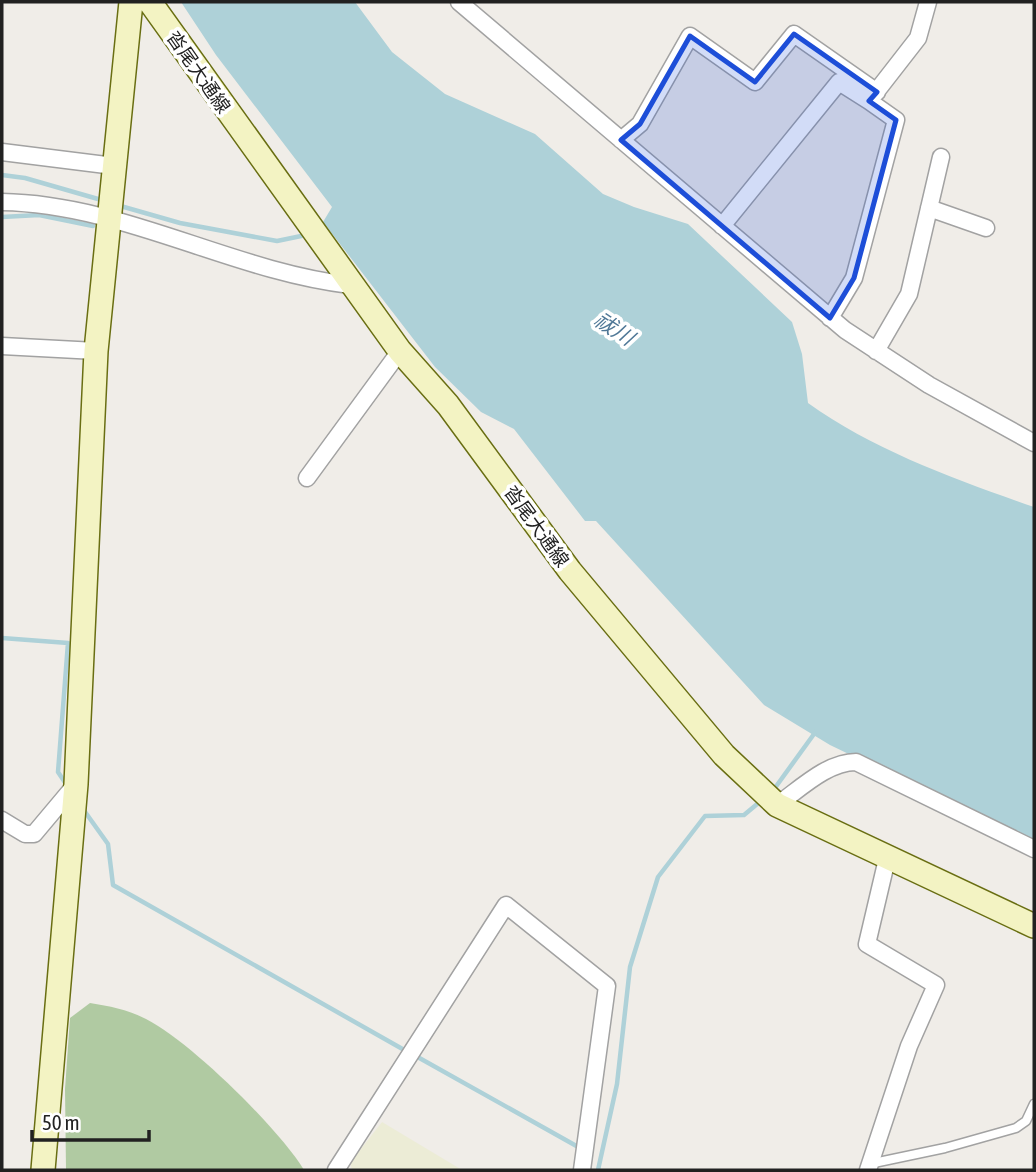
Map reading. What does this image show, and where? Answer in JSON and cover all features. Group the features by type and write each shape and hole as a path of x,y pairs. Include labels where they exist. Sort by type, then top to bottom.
{"main road":[{"path":"43,1170 76,784 96,351 131,2"},
{"name":"沓尾大通線","path":"150,2 400,351 448,405 579,581 724,755 777,805 1034,926"}],"street":[{"path":"459,2 830,318 929,385 1034,443"},
{"path":"873,97 918,38 928,2"},
{"path":"621,140 640,124 690,36 755,82 794,34 873,97 896,120 854,278 830,318"},
{"path":"722,226 839,82 873,97"},
{"path":"2,152 113,169"},
{"path":"876,351 909,295 941,157"},
{"path":"2,202 110,215 304,280 345,275"},
{"path":"929,208 986,228"},
{"path":"2,346 96,351"},
{"path":"307,478 400,351"},
{"path":"777,805 826,771 844,762 856,762 1034,849"},
{"path":"2,820 25,834 34,834 76,784"},
{"path":"869,1167 909,1046 936,985 867,944 887,859"},
{"path":"336,1170 506,905 607,986 582,1170"}],"lane":[{"path":"869,1167 1016,1128 1026,1121 1034,1104"}],"highlighted area":[{"path":"794,34 877,92 869,101 896,120 854,278 830,318 621,140 640,124 690,36 755,82"}],"green space":[{"path":"90,1003 119,1009 146,1019 186,1046 255,1110 304,1170 66,1170 65,1089 70,1018"},
{"path":"382,1122 462,1170 352,1170 350,1163"}],"water":[{"name":"祓川","path":"181,2 355,2 392,52 445,94 535,134 603,194 688,224 792,322 802,354 808,403 861,436 917,463 1034,507 1034,843 830,745 764,705 596,521 585,521 514,429 481,412 435,367 323,222 332,207 216,55"}],"waterway":[{"path":"2,175 25,178 105,201"},
{"path":"117,205 180,223 277,241 306,235"},
{"path":"2,217 39,215 93,226"},
{"path":"2,638 68,643 58,772 68,787"},
{"path":"772,792 814,734 813,731"},
{"path":"598,1170 617,1084 630,967 658,877 705,816 744,815 762,800"},
{"path":"83,809 108,844 113,885 406,1051"},
{"path":"414,1055 580,1148"}]}
